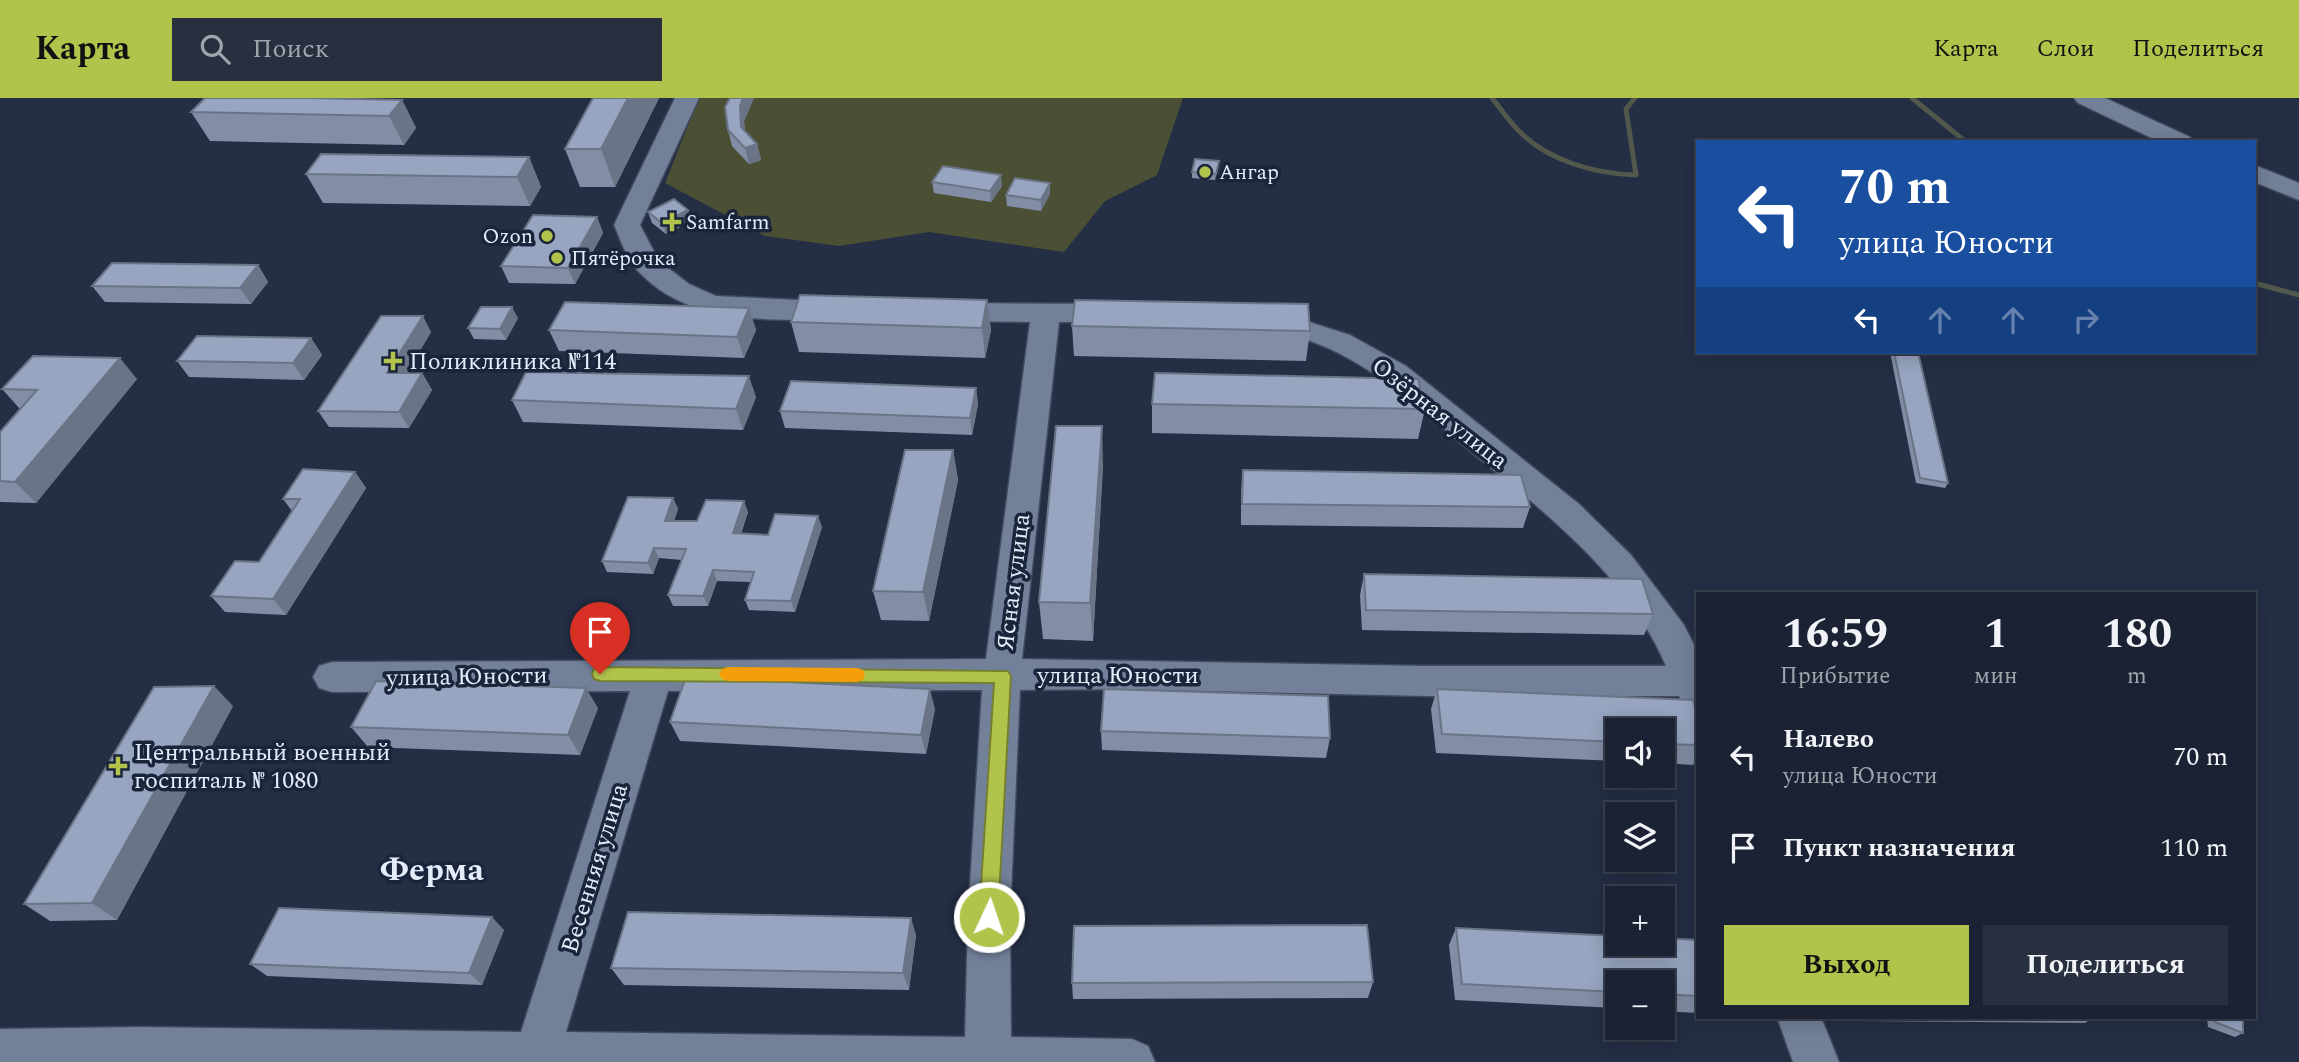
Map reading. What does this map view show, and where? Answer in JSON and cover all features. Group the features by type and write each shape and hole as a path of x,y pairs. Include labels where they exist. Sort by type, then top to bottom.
{"street":[{"path":"687,98 626,225 648,266 679,290 711,305 777,310 871,311"},
{"path":"2086,98 2177,140"},
{"path":"2256,174 2299,192"},
{"path":"911,311 1152,314"},
{"name":"Ясная улица","path":"988,1060 989,917 1002,676 1046,312"},
{"name":"Озёрная улица","path":"1231,316 1278,319 1340,342 1395,373 1567,513 1619,564 1671,635 1695,689"},
{"name":"Весенняя улица","path":"535,1058 654,674"},
{"name":"улица Юности","path":"332,677 1124,674 1695,689"},
{"path":"1800,1019 1816,1062"},
{"path":"0,1052 139,1050 535,1058 1132,1062"}],"green space":[{"path":"699,98 1183,98 1157,175 1105,201 1064,252 929,232 839,246 765,236 665,183"}],"building":[{"path":"205,98 402,100 389,116 191,112"},
{"path":"593,98 628,98 601,149 565,149"},
{"path":"730,98 743,98 740,106 741,127 757,144 745,148 728,130 725,107"},
{"path":"321,154 529,157 517,177 306,174"},
{"path":"1195,159 1219,161 1216,174 1192,172"},
{"path":"943,166 1001,175 990,191 932,182"},
{"path":"1015,178 1050,183 1041,200 1006,195"},
{"path":"674,199 688,210 662,223 648,212"},
{"path":"533,215 597,217 568,268 501,266"},
{"path":"112,263 258,265 240,288 92,286"},
{"path":"800,295 987,300 982,328 791,322"},
{"path":"1075,300 1308,304 1310,331 1072,326"},
{"path":"565,302 749,308 737,337 549,330"},
{"path":"481,307 512,307 500,329 468,328"},
{"path":"381,316 423,316 387,373 422,373 399,412 318,411"},
{"path":"197,336 311,338 293,363 177,361"},
{"path":"1894,354 1918,354 1948,483 1920,478"},
{"path":"33,356 120,358 15,482 0,481 0,432 37,390 2,389"},
{"path":"526,372 749,376 736,409 512,400"},
{"path":"1155,373 1418,379 1425,409 1152,404"},
{"path":"791,381 976,388 970,418 780,411"},
{"path":"1056,426 1102,426 1090,603 1039,602"},
{"path":"905,450 953,450 923,592 873,591"},
{"path":"303,469 355,472 273,599 211,596 235,561 259,562 300,499 283,499"},
{"path":"1243,470 1521,475 1530,507 1242,504"},
{"path":"628,497 673,498 665,521 697,521 706,500 744,501 733,533 768,535 775,514 818,516 791,601 745,600 754,572 713,570 703,596 668,595 686,549 654,548 648,563 602,561"},
{"path":"1364,574 1642,579 1653,614 1366,610"},
{"path":"686,677 930,689 921,735 670,722"},
{"path":"376,681 586,688 568,735 351,727"},
{"path":"214,686 92,903 24,904 154,687"},
{"path":"1104,689 1328,696 1330,738 1101,731"},
{"path":"1437,689 1693,700 1696,710 1696,745 1675,744 1675,718 1605,718 1605,741 1442,734"},
{"path":"279,908 492,917 469,973 250,964"},
{"path":"628,912 911,918 903,973 611,968"},
{"path":"1367,925 1373,982 1072,983 1074,926"},
{"path":"1456,928 1605,935 1605,956 1675,956 1675,939 1696,940 1696,996 1675,995 1675,970 1605,970 1605,991 1462,984"},
{"path":"2214,1019 2243,1019 2243,1033 2215,1022"}],"waterway":[{"path":"1492,98 1516,128 1545,151 1589,169 1636,175 1626,109 1635,98"},
{"path":"1912,98 1964,140"},
{"path":"2256,284 2299,295"}],"slow traffic":[{"path":"728,674 857,675"}],"place":[{"name":"Ангар","path":"1205,172"},
{"name":"Samfarm","path":"672,222"},
{"name":"Ozon","path":"547,236"},
{"name":"Пятёрочка","path":"557,258"},
{"name":"Поликлиника №114","path":"393,361"},
{"name":"Центральный военный госпиталь № 1080","path":"118,766"}],"district":[{"name":"Ферма","path":"432,869"}],"route":[{"path":"600,674 1002,676 989,917"}]}
